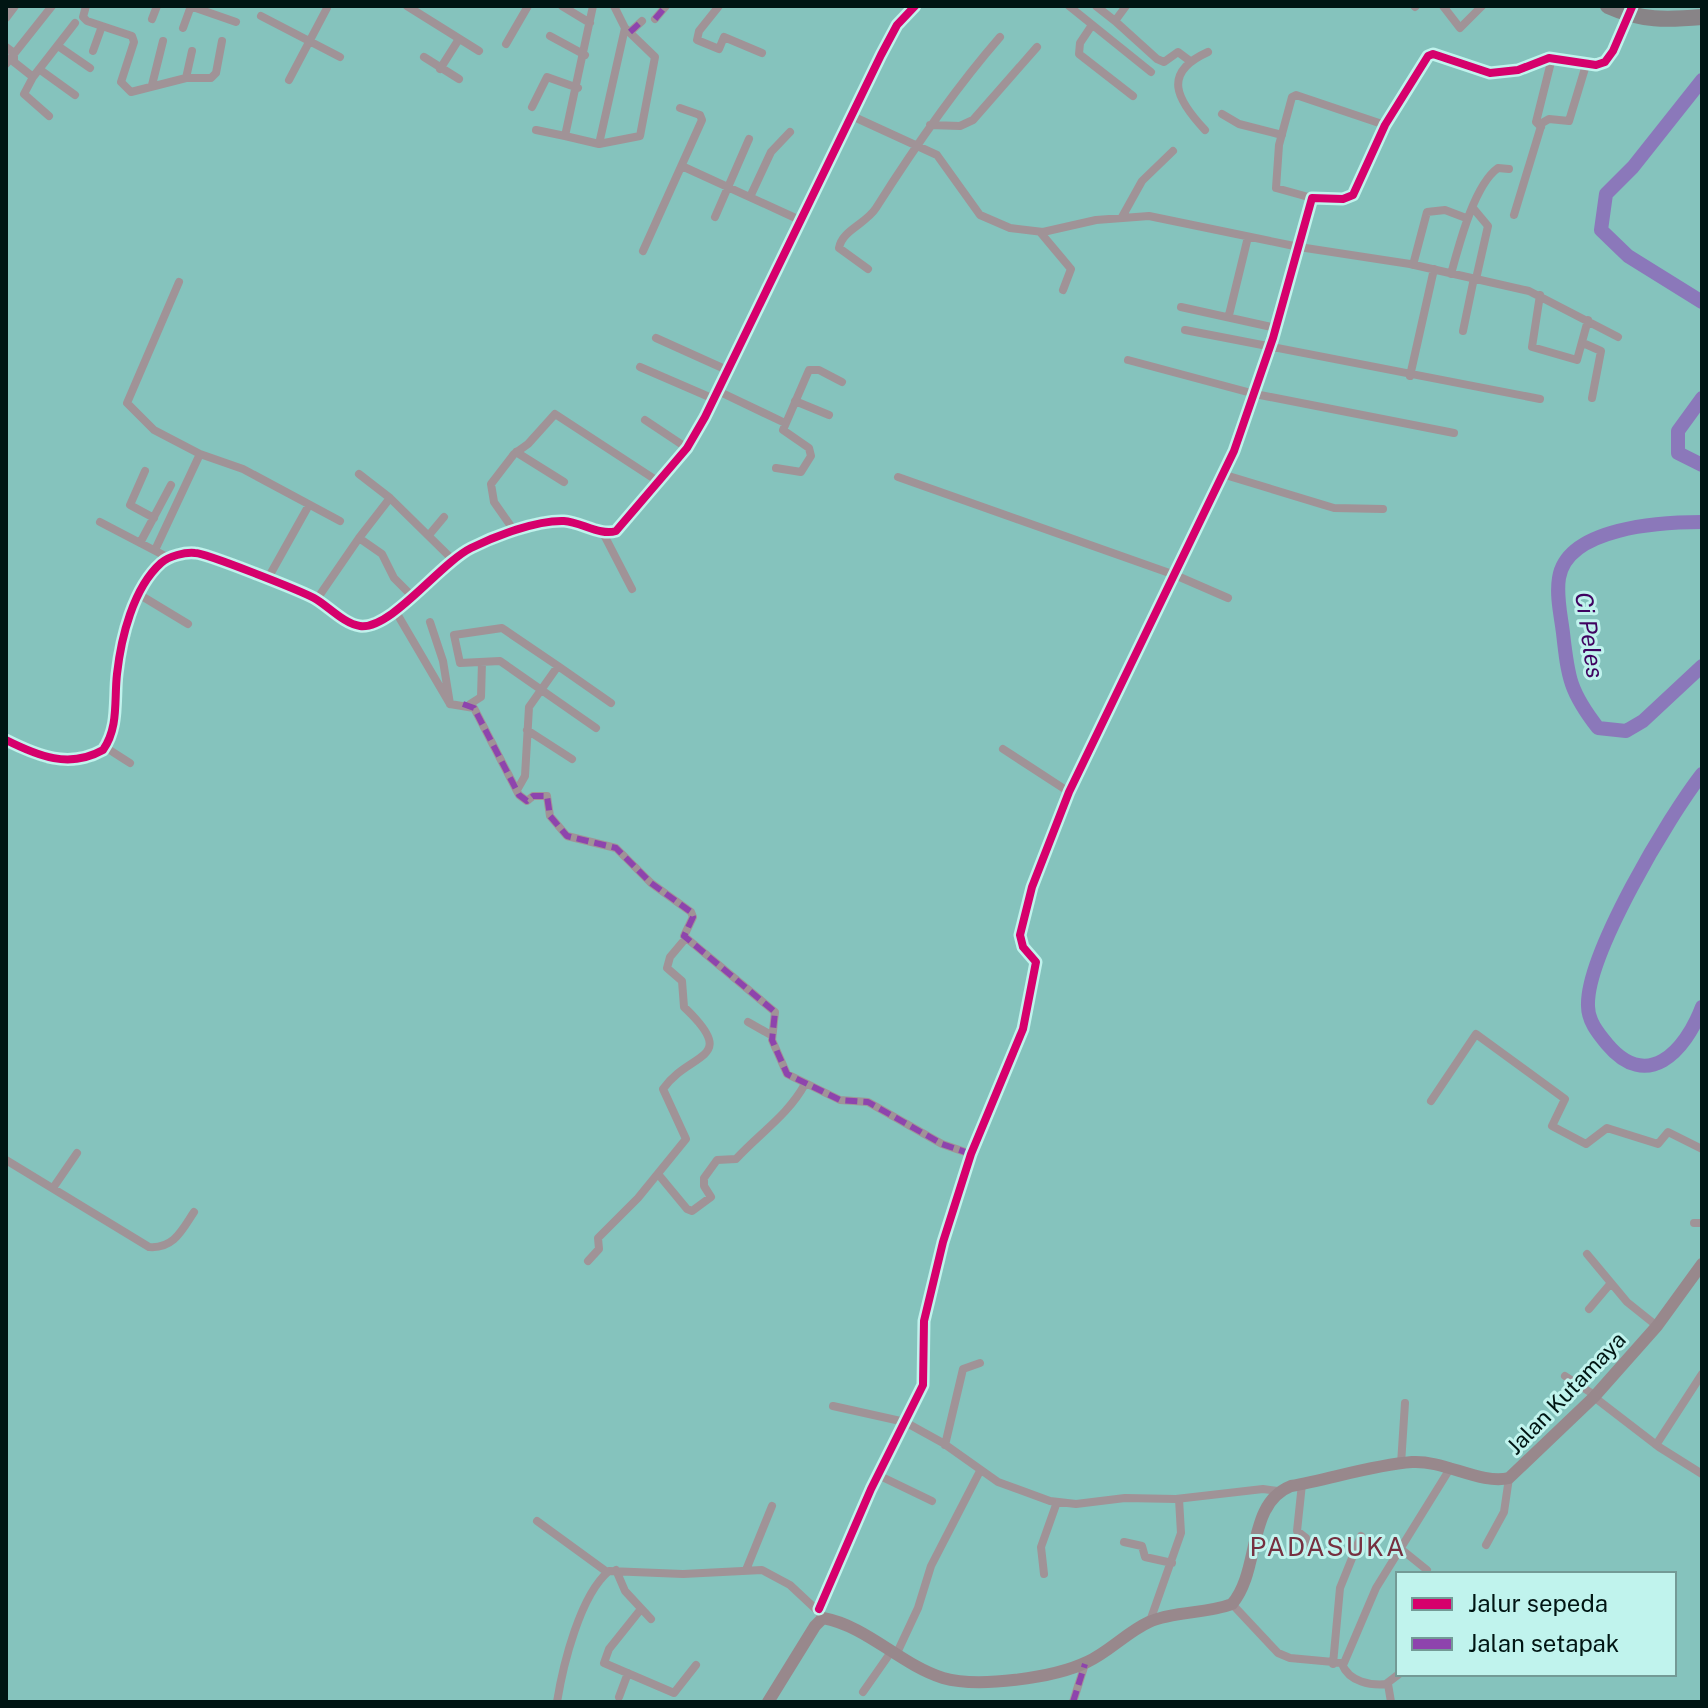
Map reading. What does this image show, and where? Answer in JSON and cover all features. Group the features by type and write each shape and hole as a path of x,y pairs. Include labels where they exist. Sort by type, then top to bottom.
{"highway":[{"path":"1608,6 1656,20 1702,17"},
{"path":"1629,10 1700,6"}],"street":[{"path":"6,18 15,6"},
{"path":"6,64 10,50 52,6"},
{"path":"86,6 83,17 132,36 134,42 121,82 131,92 186,78 211,78 216,73 222,41"},
{"path":"152,19 157,6"},
{"path":"183,28 190,6 236,22"},
{"path":"407,6 479,51"},
{"path":"506,44 528,6"},
{"path":"562,6 590,23"},
{"path":"565,136 578,88 593,6"},
{"path":"536,130 599,144 635,139 641,133 655,57 614,6"},
{"path":"655,19 666,6"},
{"path":"719,6 699,31 697,40 719,49 724,37 762,53"},
{"path":"6,740 38,756 63,761 95,754 105,747 112,736 117,672 127,624 140,595 160,564 169,558 195,552 208,555 317,599 355,626 376,625 396,612 411,595 471,548 515,532 561,521 602,531 616,531 687,448 716,395 897,25 915,6"},
{"path":"1069,6 1151,72"},
{"path":"1096,6 1157,59 1164,62 1178,52 1190,61"},
{"path":"1115,21 1126,6"},
{"path":"1443,6 1460,28 1482,6"},
{"path":"289,80 327,7"},
{"path":"1385,125 1296,95 1289,103 1282,135 1275,176 1277,190 1312,198 1343,199 1353,195 1406,87 1432,54 1490,73 1518,70 1552,58 1586,65 1601,64 1608,58 1629,10"},
{"path":"261,16 340,57"},
{"path":"49,116 24,94 36,73 75,23"},
{"path":"1092,25 1080,43 1079,54 1133,96"},
{"path":"93,51 102,26"},
{"path":"599,144 633,27"},
{"path":"550,36 585,55"},
{"path":"868,269 845,254 839,244 875,211 888,187 919,147 930,125 1000,37"},
{"path":"440,69 459,39"},
{"path":"152,85 163,41"},
{"path":"58,46 90,68"},
{"path":"930,125 960,126 973,120 1037,47"},
{"path":"10,50 14,62 75,95"},
{"path":"186,78 192,51"},
{"path":"1205,130 1179,97 1180,74 1190,61 1208,52"},
{"path":"424,57 459,79"},
{"path":"1541,127 1535,117 1552,58"},
{"path":"1514,215 1541,127 1546,120 1569,121 1586,65"},
{"path":"532,107 547,77 578,88"},
{"path":"643,251 684,167 702,120 700,115 680,108"},
{"path":"1222,114 1239,124 1282,135"},
{"path":"852,116 937,155 980,215 1010,228 1040,232 1122,217 1149,216 1299,247 1434,269 1540,295 1618,337"},
{"path":"750,197 771,152 790,132"},
{"path":"715,217 749,139"},
{"path":"1122,217 1142,181 1173,151"},
{"path":"684,167 802,221"},
{"path":"1451,274 1466,218 1491,174 1498,168 1509,169"},
{"path":"768,1702 821,1614 878,1475 923,1385 927,1306 971,1154 1023,1029 1035,981 1036,962 1023,947 1020,935 1032,887 1069,792 1175,575 1255,394 1312,198"},
{"path":"1463,331 1488,226 1473,208"},
{"path":"1413,265 1427,212 1445,210 1466,218"},
{"path":"1040,232 1071,269 1063,290"},
{"path":"1229,315 1248,237"},
{"path":"1410,376 1434,269"},
{"path":"179,282 127,403 154,430 200,454 243,469 340,521"},
{"path":"1540,295 1530,345 1576,360 1588,320"},
{"path":"1181,307 1229,315 1276,328"},
{"path":"1185,330 1540,399"},
{"path":"656,338 727,370"},
{"path":"1583,343 1601,351 1592,398"},
{"path":"1128,360 1255,394 1454,433"},
{"path":"640,367 785,423"},
{"path":"776,468 801,472 811,456 805,445 784,434 785,423 810,369 842,382"},
{"path":"795,401 829,415"},
{"path":"515,532 494,502 491,484 516,452 556,414 660,483"},
{"path":"645,420 687,448"},
{"path":"516,452 564,482"},
{"path":"155,550 200,454"},
{"path":"145,471 130,505 154,518"},
{"path":"359,474 390,498 453,560"},
{"path":"1222,474 1334,508 1383,509"},
{"path":"898,477 1175,575 1228,598"},
{"path":"140,543 171,485"},
{"path":"317,599 390,498"},
{"path":"267,580 309,505"},
{"path":"429,535 444,517"},
{"path":"100,522 169,558"},
{"path":"602,531 632,589"},
{"path":"359,538 382,554 394,578 411,595"},
{"path":"140,595 188,624"},
{"path":"396,612 424,653 444,699 450,704 467,704 481,697 482,662"},
{"path":"430,622 443,661 450,704"},
{"path":"596,728 500,661 460,663 455,634 506,629 611,703"},
{"path":"517,790 525,776 529,707 558,666"},
{"path":"467,704 517,790 527,801 533,796 545,795 550,816 567,836 616,848 651,883 691,912 693,917 683,933 686,938 775,1012 771,1035 782,1067 805,1084 840,1100 864,1100 942,1144 971,1154"},
{"path":"527,730 572,759"},
{"path":"105,747 130,763"},
{"path":"1003,749 1069,792"},
{"path":"588,1261 599,1249 599,1236 658,1174 686,1137 663,1089 710,1045 709,1031 681,1000 682,981 667,968 670,957 686,938"},
{"path":"748,1022 771,1035"},
{"path":"1431,1101 1476,1034 1565,1099 1552,1126 1574,1138 1586,1144 1607,1128 1658,1144 1668,1132 1702,1149"},
{"path":"658,1174 687,1209 704,1206 711,1197 704,1186 711,1166 717,1160 736,1159 766,1128 783,1116 805,1084"},
{"path":"53,1188 77,1153"},
{"path":"6,1160 149,1247 169,1244 194,1212"},
{"path":"1587,1254 1627,1302 1657,1326"},
{"name":"Jalan Kutamaya","path":"1278,1491 1401,1464 1452,1466 1486,1478 1509,1478 1595,1396 1698,1278 1702,1264"},
{"path":"1589,1309 1611,1283"},
{"path":"945,1445 963,1369 980,1363"},
{"path":"1656,1445 1702,1374"},
{"path":"1565,1376 1656,1445 1702,1474"},
{"path":"1401,1464 1405,1403"},
{"path":"833,1406 905,1422 945,1445 980,1471 1016,1490 1057,1502 1179,1499 1263,1489 1278,1491"},
{"path":"1338,1664 1348,1658 1376,1588 1452,1466"},
{"path":"863,1692 893,1654 918,1608 931,1566 980,1471"},
{"path":"878,1475 932,1501"},
{"path":"1486,1545 1504,1512 1509,1478"},
{"path":"1302,1484 1297,1531 1306,1538 1304,1549 1308,1555"},
{"path":"612,1571 683,1574 767,1571 821,1614 893,1654 933,1674 979,1684 1085,1664 1150,1622 1232,1604 1248,1579 1266,1506 1278,1491"},
{"path":"1150,1622 1181,1533 1179,1499"},
{"path":"1044,1574 1041,1547 1057,1502"},
{"path":"746,1570 772,1506"},
{"path":"537,1521 612,1571 625,1591 651,1619"},
{"path":"1338,1664 1340,1588 1361,1536"},
{"path":"1124,1542 1142,1546 1145,1557 1172,1563"},
{"path":"1401,1549 1427,1570"},
{"path":"557,1702 571,1641 612,1571"},
{"path":"1232,1604 1278,1653 1290,1658 1338,1664 1365,1684 1386,1684 1396,1676"},
{"path":"641,1609 604,1659 606,1664 675,1693 696,1665"},
{"path":"1073,1702 1085,1664"},
{"path":"619,1697 628,1673"},
{"path":"1386,1684 1390,1686 1391,1702"}],"waterway":[{"name":"Ci Peles","path":"1702,80 1633,167 1606,194 1601,230 1628,256 1702,302"},
{"name":"Ci Peles","path":"1702,398 1678,431 1678,453 1702,465"},
{"name":"Ci Peles","path":"1702,522 1641,526 1597,538 1579,548 1566,561 1559,578 1558,592 1572,684 1581,704 1598,728 1626,731 1643,721 1702,666"},
{"name":"Ci Peles","path":"1702,774 1651,852 1614,921 1591,983 1588,1011 1597,1031 1622,1058 1636,1065 1650,1065 1663,1060 1686,1039 1702,1007"}],"marked path":[{"path":"655,19 666,6"},
{"path":"630,32 642,21"},
{"path":"463,704 474,708 519,795 527,801 533,796 547,796 550,816 567,836 616,848 651,883 691,912 693,917 684,936 775,1012 772,1040 787,1074 840,1100 868,1102 942,1144 971,1154"},
{"path":"1073,1702 1085,1664"}],"cycle path":[{"path":"6,740 54,758 78,759 103,750 114,723 119,660 130,614 151,573 173,556 195,553 234,565 314,598 342,618 360,626 386,618 458,556 504,534 553,521 604,532 616,531 687,448 705,417 881,55 897,25 915,6"},
{"path":"819,1609 871,1489 923,1385 924,1321 943,1242 971,1154 1023,1029 1036,962 1023,947 1020,935 1032,887 1069,792 1234,451 1273,338 1312,198 1343,199 1353,195 1385,125 1428,56 1433,54 1490,73 1518,70 1549,58 1596,65 1605,62 1613,51 1632,7"}],"district":[{"name":"PADASUKA","path":"1328,1547"}]}
